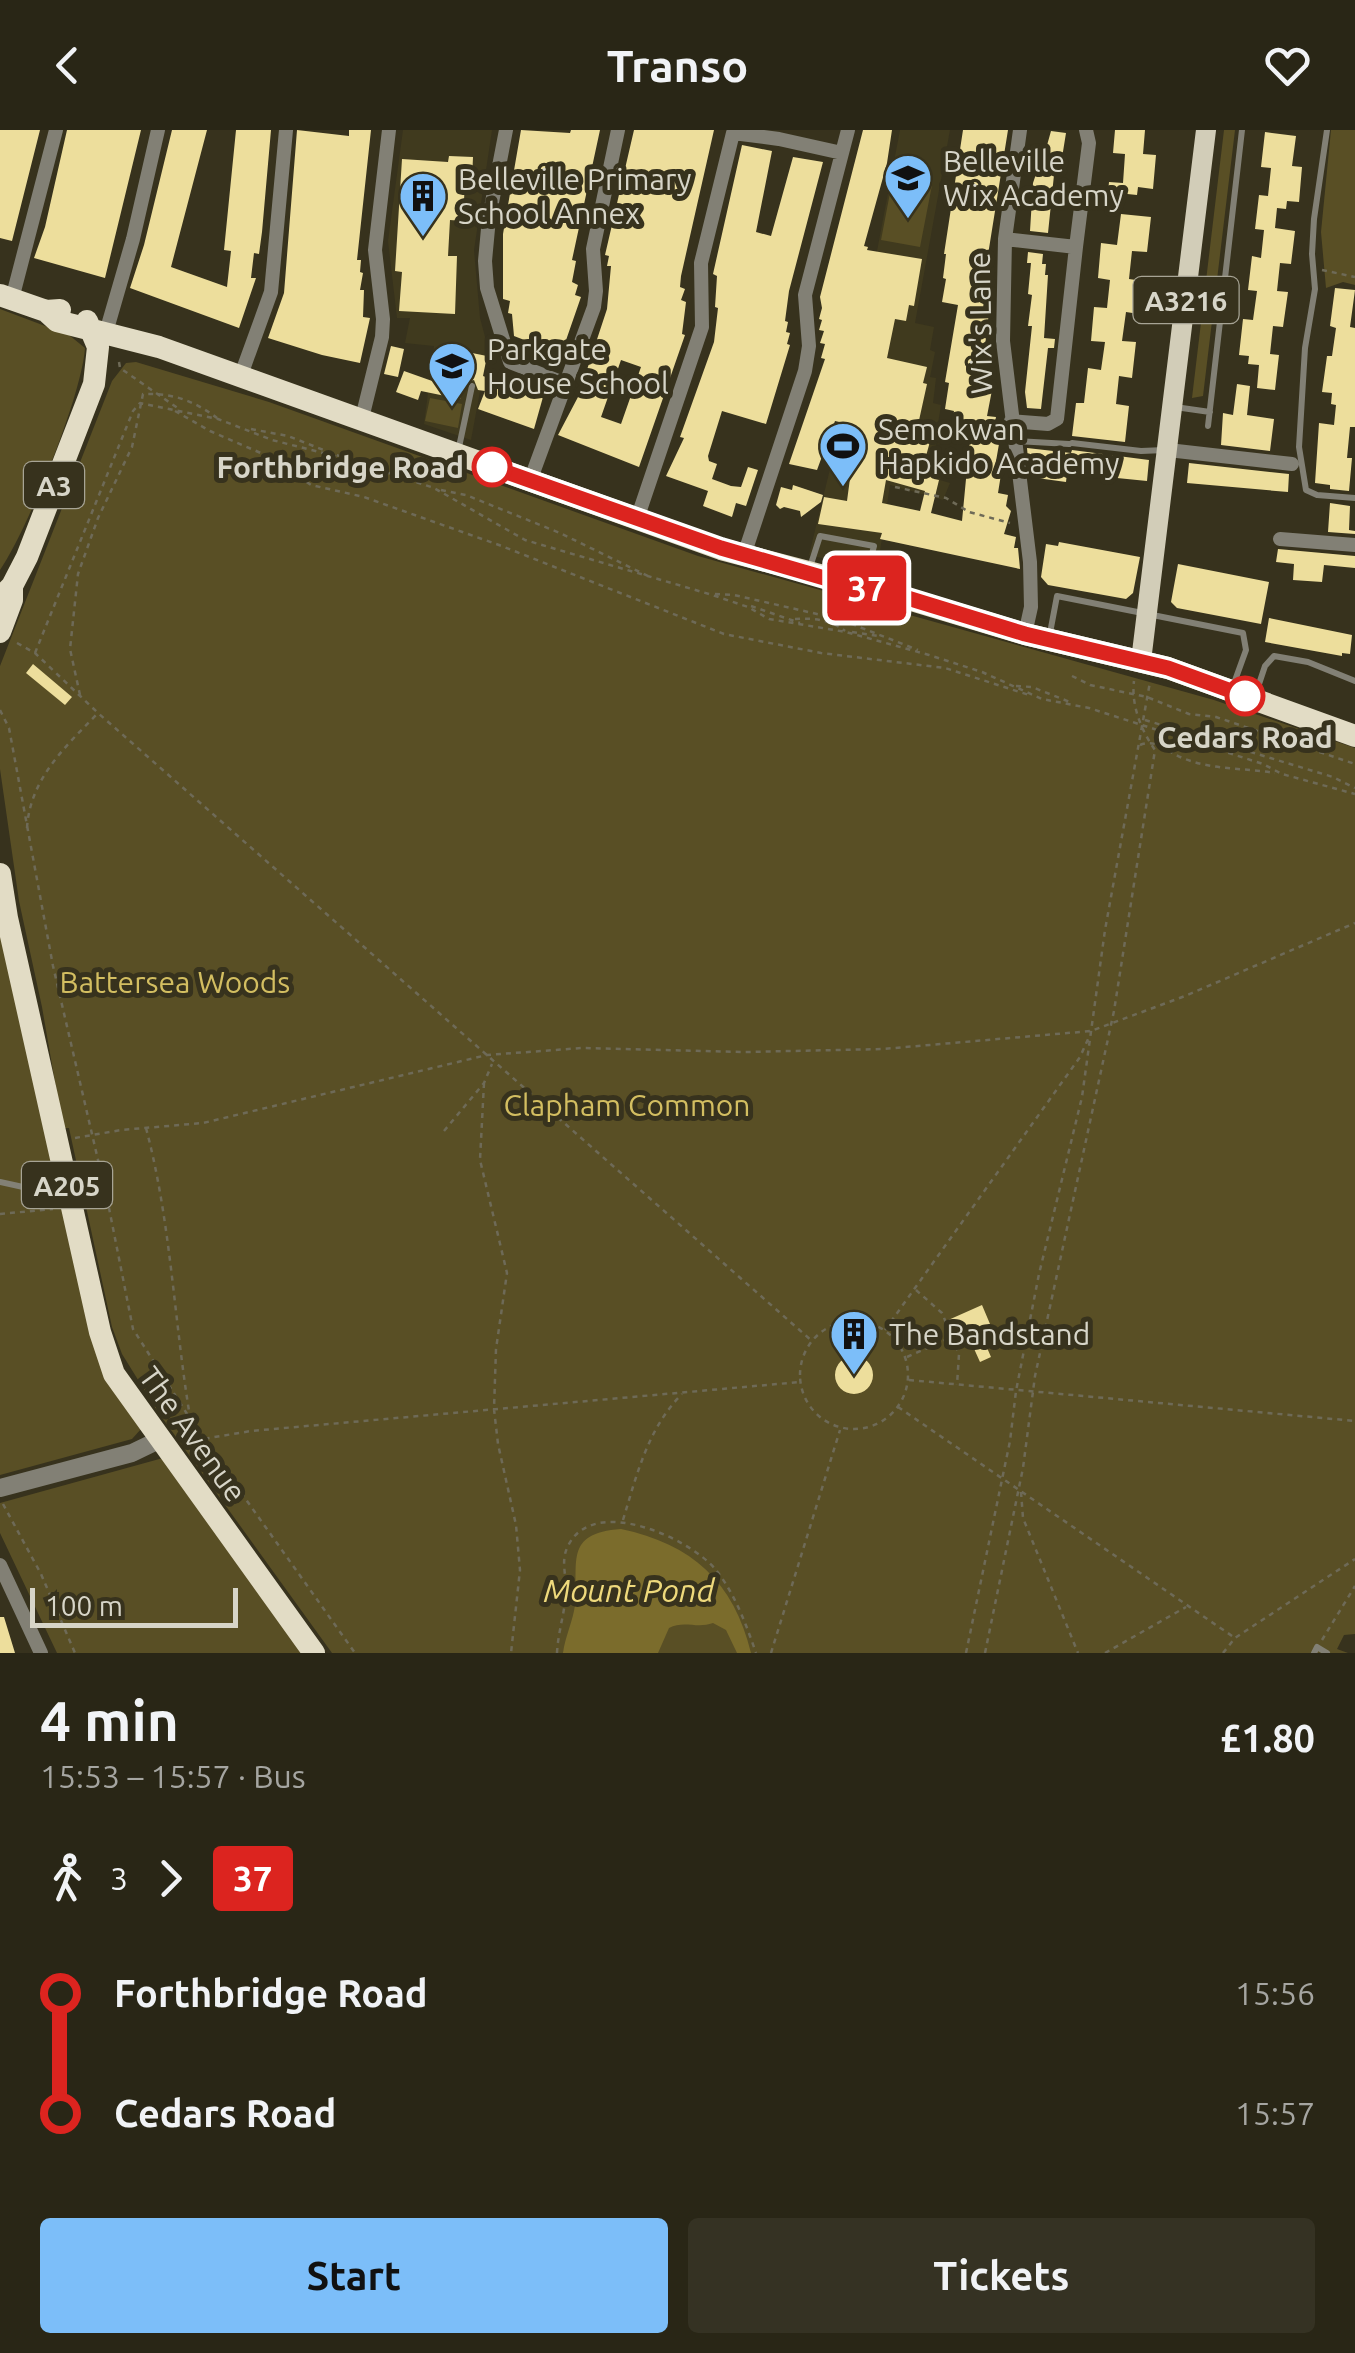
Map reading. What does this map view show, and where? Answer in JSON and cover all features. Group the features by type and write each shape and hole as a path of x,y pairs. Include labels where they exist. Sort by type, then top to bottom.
{"highway":[{"path":"6,297 46,311 63,309 150,344 744,555 1243,696 1355,736"},
{"path":"94,384 98,347 95,323"},
{"name":"A3","path":"6,592 94,384 120,351 138,351 150,344"},
{"path":"3,636 12,600 6,592"},
{"name":"The Avenue","path":"0,874 3,921 100,1332 114,1374 314,1653"}],"main road":[{"name":"A3216","path":"1146,671 1148,614 1206,130"}],"street":[{"path":"6,297 56,130"},
{"path":"95,323 133,238 158,130"},
{"path":"241,375 270,292 286,130"},
{"path":"362,418 382,338 375,250 389,130"},
{"path":"506,130 486,238 486,288 510,362 566,384"},
{"path":"530,481 596,299 593,249 618,130"},
{"path":"744,555 806,371 810,346 805,295 848,130"},
{"name":"Wix's Lane","path":"1020,130 1005,239 1002,341 1032,593 1025,634"},
{"path":"1011,421 1048,424 1057,419 1090,143 1086,130"},
{"path":"637,519 702,327 701,264 734,133 842,153"},
{"path":"1005,239 1076,247"},
{"path":"1168,450 1292,464"},
{"path":"1280,538 1355,545"},
{"path":"0,1488 132,1453 160,1439"},
{"path":"0,1564 7,1595 41,1653"}],"lane":[{"path":"1208,426 1242,130"},
{"path":"1326,130 1314,219 1315,289 1304,348 1300,447 1306,490 1317,495 1355,498"},
{"path":"457,453 472,386"},
{"path":"1174,407 1210,412"},
{"path":"1014,441 1168,450"},
{"path":"808,573 820,536 874,546 863,588"},
{"path":"1048,639 1057,596 1243,633 1243,696"},
{"path":"1243,696 1274,656 1291,657 1355,681"},
{"path":"0,1182 70,1197"},
{"path":"1316,1650 1326,1653"}],"path":[{"path":"1313,270 1355,277"},
{"path":"119,362 120,368 180,410"},
{"path":"80,697 70,649 78,574 98,518 132,446 142,394 136,378"},
{"path":"142,394 159,393 192,401 245,429 305,450 348,459"},
{"path":"140,403 218,418"},
{"path":"35,654 133,411 140,403"},
{"path":"170,408 210,431 270,457 310,484 364,497 499,545 724,634 820,653 945,668 1140,725 1263,764 1282,774"},
{"path":"245,429 288,436 434,488 466,495 560,532 658,581"},
{"path":"434,488 525,540 795,619 815,618 846,632 929,655"},
{"path":"894,488 946,498 985,517 1026,524"},
{"path":"709,594 734,595 839,619 1042,699"},
{"path":"740,604 769,619 883,636"},
{"path":"795,619 802,625"},
{"path":"3,636 35,654 812,1340"},
{"path":"966,1653 1040,1274 1082,1097 1147,697 1146,671"},
{"path":"1072,676 1090,685 1147,697 1355,764"},
{"path":"1010,685 1032,687 1076,706"},
{"path":"985,1653 1020,1490 1033,1392 1111,1024 1155,750 1140,725 1134,699"},
{"path":"0,710 8,728 132,1329 203,1439 355,1653"},
{"path":"27,834 28,814 50,763 98,713"},
{"path":"1143,720 1334,777 1355,788"},
{"path":"1137,747 1149,742 1182,759 1208,766 1282,774 1355,794"},
{"path":"69,1140 202,1122 488,1056 582,1048 745,1052 883,1049 1091,1031 1355,923"},
{"path":"885,1330 1080,1057 1091,1031"},
{"path":"444,1131 484,1082 493,1061"},
{"path":"484,1082 480,1160 506,1274 496,1349 494,1408 516,1525 520,1570 511,1653"},
{"path":"146,1128 162,1193 177,1339 190,1418"},
{"path":"0,1214 58,1208 70,1197"},
{"path":"915,1289 942,1313 958,1354 957,1386"},
{"path":"846,1321 865,1322 885,1330 906,1357 909,1380 898,1407 882,1422 864,1428 840,1428 815,1412 805,1399 800,1382 800,1366 812,1340 830,1326 846,1321"},
{"path":"906,1357 951,1337"},
{"path":"909,1380 1355,1421"},
{"path":"186,1455 203,1439 251,1431 800,1382"},
{"path":"622,1522 662,1414 684,1392"},
{"path":"898,1407 1236,1638"},
{"path":"772,1653 840,1428"},
{"path":"1020,1490 1023,1518 1078,1653"},
{"path":"0,1498 41,1574 75,1653"},
{"path":"557,1653 558,1626 566,1596 564,1566 568,1546 586,1528 622,1522 690,1548 713,1567 745,1621 756,1653"},
{"path":"1223,1653 1236,1638 1355,1559"},
{"path":"1316,1650 1355,1586"},
{"path":"1347,1598 1355,1596"},
{"path":"1105,1653 1188,1606"}],"shaded area":[{"path":"403,130 492,130 474,250 480,318 488,348 471,440 424,424 434,346 405,343 410,318 397,318 388,241"},
{"path":"900,130 950,130 915,323 934,327 930,377 936,378 933,403 941,405 937,430 944,431 942,444 936,443 936,454 945,456 940,480 950,483 943,500 890,485 877,571 809,555 855,367"}],"green space":[{"path":"1224,130 1235,130 1203,396 1192,398"},
{"path":"1331,130 1355,130 1355,285 1343,282 1326,288 1321,232"},
{"path":"894,172 933,180 920,247 881,240"},
{"path":"0,309 69,335 85,348 74,397 51,462 0,570"},
{"name":"Clapham Common","path":"136,362 269,402 698,556 1214,700 1355,748 1355,1634 1344,1635 1337,1649 1348,1653 332,1653 158,1412 122,1354 112,1327 69,1128 63,1128 19,901 0,769 0,666 112,381 126,363"},
{"path":"430,398 462,404 458,428 425,421"},
{"path":"0,920 58,1184 141,1429 132,1439 0,1475"},
{"path":"163,1458 306,1653 57,1653 0,1533 0,1503"}],"water":[{"name":"Mount Pond","path":"621,1529 669,1545 706,1570 734,1606 751,1653 737,1653 726,1630 713,1623 669,1628 658,1653 563,1653 575,1605 576,1564 582,1544 603,1532"}],"building":[{"path":"0,130 40,130 12,241 0,238"},
{"path":"67,130 141,130 105,278 34,258"},
{"path":"172,130 207,130 171,267 227,287 231,251 224,250 236,130 271,130 262,232 251,278 256,278 239,328 130,288"},
{"path":"297,130 349,136 349,130 371,130 357,260 361,260 363,273 363,317 370,318 360,363 268,338 284,293"},
{"path":"521,130 600,130 572,260 576,261 572,282 578,285 575,295 581,297 556,369 527,355 532,343 514,336 512,314 508,313 510,301 503,299 503,234"},
{"path":"634,130 714,130 681,276 680,287 685,289 681,300 686,302 682,334 685,335 639,467 558,435 578,397 607,309 611,266 607,266 609,256 605,255","holes":["621,360 641,367 621,424 601,417"]},
{"path":"863,130 892,130 864,246 867,250 922,259 914,306 909,305 906,321 895,319 887,358 927,367 916,434 931,438 926,456 939,460 931,513 962,521 970,437 950,434 954,411 945,409 949,383 945,382 958,305 942,302 946,279 944,254 963,130 1008,130 987,261 983,311 989,312 983,363 989,364 985,389 992,390 987,416 996,417 991,442 999,444 995,467 1002,468 998,493 1008,495 1006,506 1011,511 1004,534 1016,537 1014,548 1018,548 1020,569 880,539 882,533 818,524 824,497 847,501 857,426 835,421 817,470 789,464 825,359 821,358 825,344 820,343 824,331 819,330 820,297","holes":["886,480 925,491 920,511 882,503"]},
{"path":"1115,130 1145,130 1143,154 1156,155 1153,189 1138,187 1137,195 1108,192 1109,182 1123,183 1125,154 1113,153"},
{"path":"1051,131 1066,133 1061,164 1054,175 1048,233 1030,231 1033,183"},
{"path":"1265,132 1296,136 1292,166 1302,167 1299,202 1287,201 1286,209 1277,208 1275,228 1295,231 1291,264 1280,263 1277,291 1288,292 1283,327 1273,326 1270,354 1279,355 1275,390 1257,388 1259,365 1248,364 1249,356 1239,355 1243,319 1253,320 1257,291 1248,290 1252,256 1261,258 1264,230 1255,229 1259,195 1268,196 1271,168 1261,167"},
{"path":"742,145 772,151 756,232 771,236 793,157 823,162 789,291 785,321 790,345 766,424 722,411 708,456 709,461 717,464 712,479 731,486 741,487 748,467 758,470 746,506 736,503 732,517 703,506 708,491 666,476 684,438 680,437 714,342 718,308 717,276 713,274"},
{"name":"Belleville Primary School Annex","path":"449,156 473,157 472,180 465,180 463,221 450,220 448,256 457,256 455,314 399,311 402,272 395,271 402,159 448,162"},
{"path":"1121,214 1151,217 1147,252 1132,251 1129,279 1143,281 1139,314 1126,312 1122,341 1136,342 1132,378 1119,376 1116,404 1129,406 1125,442 1072,436 1076,403 1084,403 1088,368 1101,370 1105,342 1091,341 1094,307 1107,308 1110,280 1098,278 1101,243 1117,245"},
{"path":"1028,252 1043,254 1042,264 1046,264 1048,275 1044,338 1055,339 1054,348 1048,348 1041,409 1027,408 1025,392 1032,326 1028,326 1032,295 1028,294"},
{"path":"1335,288 1355,290 1350,327 1355,328 1355,427 1350,427 1347,458 1352,458 1349,491 1315,483 1319,423 1334,425 1336,405 1331,404 1332,393 1322,392 1336,328 1330,326"},
{"path":"391,346 404,349 398,377 384,374"},
{"path":"442,347 487,356 483,376 543,397 534,429 478,409 485,391 478,390 474,380 466,382 460,399 421,391 418,400 396,392 404,371 435,382"},
{"path":"1237,384 1250,386 1247,415 1274,419 1270,451 1221,445 1223,413 1233,415"},
{"path":"1027,448 1149,460 1147,481 1067,473 1066,482 1037,478 1037,470 1029,470"},
{"path":"1189,463 1289,474 1288,492 1187,483"},
{"path":"793,485 823,495 821,502 801,517 800,511 776,505 781,487 792,490"},
{"path":"1330,503 1350,506 1349,530 1355,534 1328,532"},
{"path":"1059,542 1140,557 1133,593 1126,599 1048,585 1041,577 1046,544 1058,546"},
{"path":"1278,549 1355,556 1355,568 1324,565 1322,582 1293,580 1294,564 1276,562"},
{"path":"1178,564 1269,582 1261,624 1177,608 1171,602"},
{"path":"1269,618 1352,635 1350,654 1342,656 1265,642"},
{"path":"33,664 72,697 65,705 26,673"},
{"path":"982,1305 990,1324 979,1329 991,1357 980,1362 971,1342 958,1348 946,1321"},
{"name":"The Bandstand","path":"854,1356 867,1362 873,1375 867,1388 854,1394 841,1388 835,1375 841,1362"},
{"path":"0,1617 4,1617 15,1653 0,1653"}],"bus line":[{"name":"37","path":"492,467 744,555 888,592 1025,634 1168,668 1245,696"}],"place":[{"name":"Belleville Wix Academy","path":"908,220"},
{"name":"Belleville Primary School Annex","path":"423,238"},
{"name":"Parkgate House School","path":"452,408"},
{"name":"Forthbridge Road","path":"492,467"},
{"name":"Semokwan Hapkido Academy","path":"843,488"},
{"name":"Cedars Road","path":"1245,696"},
{"name":"The Bandstand","path":"854,1376"}],"park label":[{"name":"Battersea Woods","path":"175,982"}]}
